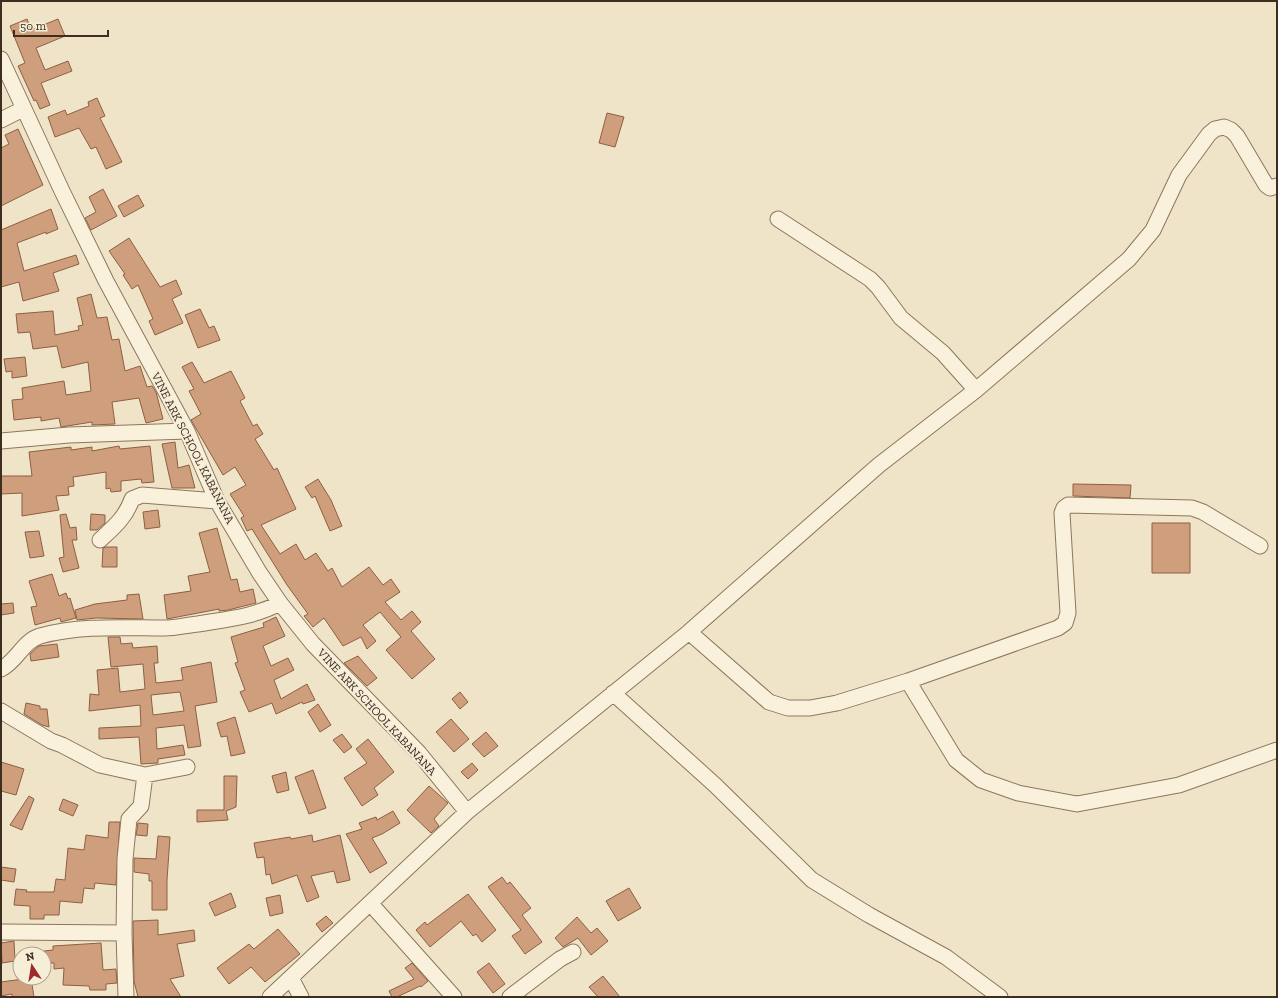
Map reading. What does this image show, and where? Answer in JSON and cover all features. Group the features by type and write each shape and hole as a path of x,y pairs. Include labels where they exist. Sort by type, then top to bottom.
{"street":[{"name":"VINE ARK SCHOOL KABANANA","path":"1,58 23,110 106,281 187,431 217,501 280,603 313,644 419,753 467,812"},
{"path":"1,120 23,110"},
{"path":"270,997 467,812 689,632 879,465 976,390 1116,271 1138,249 1159,219 1186,163 1209,134 1215,129 1224,127 1231,130 1237,136 1266,185 1270,188 1277,186"},
{"path":"778,219 870,278 901,318 943,353 976,390"},
{"path":"1,441 68,435 187,431"},
{"path":"100,540 120,522 129,509 132,499 142,495 217,501"},
{"path":"689,632 769,702 788,708 810,708 837,703 908,681 1058,628 1065,623 1068,613 1062,514 1064,508 1068,505 1192,508 1203,512 1260,546"},
{"path":"1,669 14,659 33,638 41,636 110,627 166,628 248,616 264,612 280,603"},
{"path":"908,681 956,760 981,780 1018,793 1077,804 1179,785 1277,750"},
{"path":"613,693 715,785 812,880 869,915 946,957 1000,997"},
{"path":"1,711 51,741 62,745 100,765 145,775 187,767"},
{"path":"126,997 124,934 125,859 129,819 141,806 145,775"},
{"path":"370,903 454,997"},
{"path":"1,932 124,934"},
{"path":"510,997 560,959 573,952"},
{"path":"291,978 301,997"}],"building":[{"path":"27,19 31,30 58,19 65,36 36,48 45,70 68,61 72,71 41,83 50,105 40,109 36,100 34,101 18,66 25,63 10,26"},
{"path":"97,98 105,116 100,118 122,162 106,169 96,147 91,149 79,128 55,137 48,117 65,110 67,115 89,106 88,102"},
{"path":"607,113 624,117 615,147 599,143"},
{"path":"18,129 43,185 1,206 1,148 9,144 5,135"},
{"path":"103,189 117,216 91,230 85,218 96,212 89,197"},
{"path":"138,195 144,206 124,217 118,206"},
{"path":"51,209 58,229 17,243 24,271 76,255 79,264 53,273 59,291 23,301 19,282 1,287 1,230"},
{"path":"129,238 160,287 176,280 182,294 172,299 183,323 155,335 149,321 153,319 138,285 132,289 123,275 125,274 109,251"},
{"path":"91,294 97,318 107,317 112,340 119,339 125,371 140,366 147,387 152,386 156,392 163,419 146,423 139,398 112,402 115,424 92,425 92,422 61,427 59,418 41,421 41,417 14,420 12,400 23,399 22,388 64,381 66,395 91,391 88,362 62,368 57,346 33,349 30,332 18,333 16,314 53,311 55,335 79,330 78,326 83,325 77,298"},
{"path":"200,309 209,328 214,326 220,340 198,348 185,315"},
{"path":"25,357 27,376 12,378 12,371 6,372 4,359"},
{"path":"192,362 204,383 231,371 245,398 240,401 253,426 257,424 263,434 255,439 274,470 277,468 296,509 261,525 280,554 296,544 305,560 316,553 328,571 332,568 342,587 369,567 383,585 391,579 400,592 385,602 401,620 412,611 421,622 411,631 435,659 412,679 386,650 401,637 380,612 363,625 376,641 367,649 361,637 343,646 324,618 313,627 304,616 308,614 287,585 252,529 247,531 241,518 244,516 230,494 246,485 235,467 223,475 191,420 201,414 189,391 194,389 182,367"},
{"path":"175,442 178,468 189,465 195,488 172,488 162,444"},
{"path":"119,446 120,449 150,446 154,482 142,483 141,479 121,481 121,491 111,492 110,488 106,489 106,472 73,477 74,486 68,487 69,495 56,496 59,510 22,516 22,493 1,494 1,476 32,476 29,452 71,447 71,450 92,447 92,451"},
{"path":"318,479 331,500 342,526 330,531 315,496 312,498 305,487"},
{"path":"1073,484 1131,485 1130,498 1073,496"},
{"path":"158,510 160,527 145,529 143,512"},
{"path":"66,514 70,528 76,527 77,540 72,540 79,568 63,572 59,558 64,557 60,515"},
{"path":"91,514 105,515 105,523 97,530 90,530"},
{"path":"1152,523 1190,523 1190,573 1152,573"},
{"path":"217,528 231,580 237,579 240,592 253,589 256,603 228,610 219,611 219,609 167,619 164,595 191,591 188,576 210,572 199,533"},
{"path":"39,531 44,556 30,558 25,532"},
{"path":"117,547 117,567 102,567 103,548"},
{"path":"52,574 59,596 66,593 68,599 70,598 76,618 61,622 60,618 35,625 31,607 37,606 29,581"},
{"path":"139,594 143,619 96,618 77,620 75,610 95,604 127,600 127,595"},
{"path":"13,603 14,613 1,615 1,604"},
{"path":"276,617 285,636 263,646 271,666 288,658 294,670 274,680 281,699 307,684 315,700 303,704 302,702 276,714 272,703 249,712 240,692 245,690 235,663 238,662 231,637 264,627 263,623"},
{"path":"108,637 120,637 121,644 132,643 133,648 157,646 158,663 154,663 156,683 183,680 181,668 211,662 217,702 195,706 201,746 188,748 184,725 156,728 157,749 183,745 185,755 158,759 158,763 141,764 139,737 99,739 99,728 141,726 140,705 89,711 90,694 99,695 97,670 118,668 120,692 145,689 143,664 111,667","holes":["180,692 184,711 153,715 151,695"]},
{"path":"57,644 59,657 31,661 30,654 39,646"},
{"path":"358,656 377,678 367,686 344,663"},
{"path":"460,692 468,702 460,709 452,699"},
{"path":"26,703 40,706 40,709 47,709 49,727 42,725 24,714"},
{"path":"318,704 331,725 320,732 308,712"},
{"path":"235,717 245,753 231,756 227,736 221,737 217,723"},
{"path":"451,719 469,739 454,752 436,732"},
{"path":"486,732 498,746 484,757 472,744"},
{"path":"342,734 352,747 344,753 333,740"},
{"path":"368,739 394,772 374,788 378,795 362,806 344,778 367,763 356,749"},
{"path":"1,762 24,769 16,795 1,791"},
{"path":"472,763 478,770 468,779 461,772"},
{"path":"313,770 326,808 309,814 295,777"},
{"path":"286,772 289,790 277,793 272,776"},
{"path":"224,776 237,776 236,807 226,811 228,820 197,822 197,810 224,810"},
{"path":"429,786 448,803 434,819 439,826 431,833 407,810"},
{"path":"29,796 34,799 22,830 10,825"},
{"path":"63,799 78,805 73,816 59,810"},
{"path":"393,811 400,823 372,838 387,863 370,873 346,834 362,829 359,823 376,817 377,820"},
{"path":"109,822 120,822 116,885 95,883 94,889 84,888 82,903 60,901 59,915 44,915 44,919 30,919 30,906 14,905 16,889 27,890 26,892 54,892 56,879 65,880 68,848 84,850 86,835 108,838"},
{"path":"138,823 148,824 147,836 136,835"},
{"path":"312,835 313,842 340,835 350,880 337,883 334,871 311,876 319,897 307,902 297,875 272,884 270,874 266,875 264,857 257,858 254,843"},
{"path":"158,836 170,837 167,880 167,910 152,910 152,881 149,881 149,874 134,872 134,858 156,859"},
{"path":"1,867 16,869 14,882 1,880"},
{"path":"502,877 507,884 510,882 531,908 522,915 542,942 525,954 512,936 521,930 488,887"},
{"path":"629,888 641,908 618,921 606,901"},
{"path":"231,893 236,907 215,916 209,903"},
{"path":"468,894 496,930 482,942 476,934 473,936 461,921 430,947 416,930 425,922 427,925"},
{"path":"280,895 283,913 270,916 266,898"},
{"path":"326,916 333,923 322,932 316,924"},
{"path":"577,917 591,933 597,928 608,941 591,955 578,938 563,947 555,938"},
{"path":"158,920 158,935 194,930 195,941 177,944 184,976 170,979 181,997 138,997 134,981 133,921"},
{"path":"278,929 300,954 265,982 251,967 229,984 217,968 249,944 254,949"},
{"path":"14,941 14,946 12,946 12,961 2,963 1,943"},
{"path":"101,943 103,970 116,969 117,983 106,984 106,990 90,990 89,986 63,985 64,968 54,969 54,963 52,963 53,946"},
{"path":"412,963 428,981 421,987 420,986 397,997 392,997 389,991 414,979 405,968"},
{"path":"489,963 505,984 493,993 477,972"},
{"path":"603,976 620,997 598,997 589,987"},
{"path":"12,981 12,986 32,986 34,997 12,997 12,994 1,996 1,982"}]}
